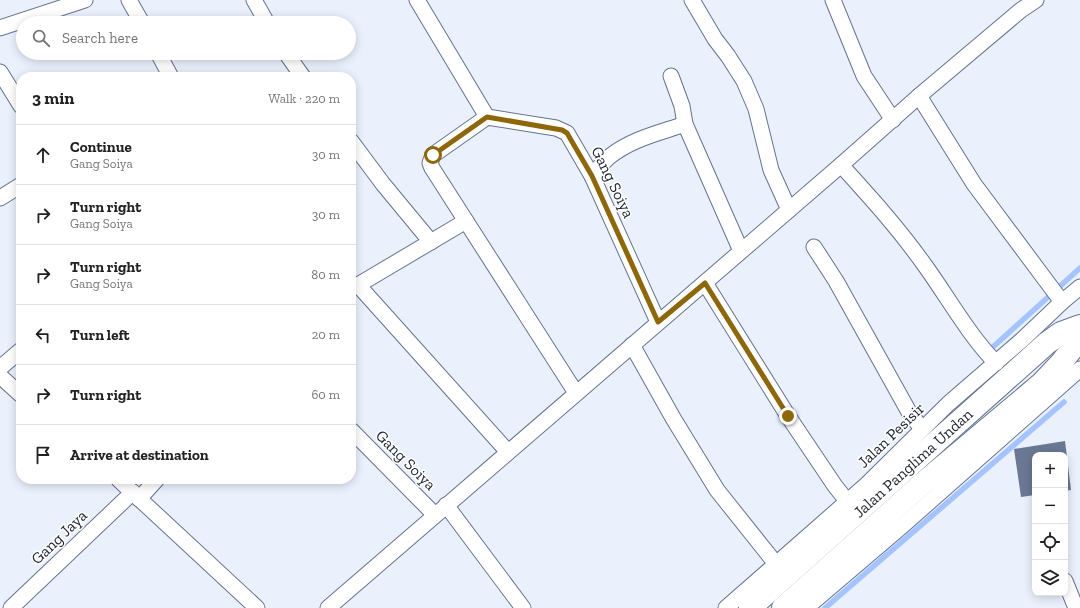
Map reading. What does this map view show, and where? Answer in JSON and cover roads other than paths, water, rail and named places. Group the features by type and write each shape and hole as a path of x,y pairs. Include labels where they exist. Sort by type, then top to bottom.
{"main road":[{"name":"Jalan Panglima Undan","path":"750,608 814,540 1047,343 1061,333 1080,326"},
{"name":"Jalan Panglima Undan","path":"783,608 896,520 928,491 1041,384 1061,363 1080,334"}],"street":[{"path":"36,16 85,0"},
{"path":"129,0 138,16"},
{"path":"254,0 263,16"},
{"path":"418,0 487,117 433,155 430,159 432,168 576,393"},
{"path":"692,0 715,39 744,81 756,109 771,170 788,210"},
{"path":"833,0 864,76 893,120"},
{"path":"328,608 893,120 1018,5 1036,0"},
{"path":"0,28 16,23"},
{"path":"162,60 169,72"},
{"path":"291,60 299,72"},
{"path":"0,72 16,98"},
{"path":"671,76 682,106 685,124 741,251"},
{"path":"919,96 974,184 1060,299"},
{"name":"Gang Soiya","path":"487,117 562,130 567,133 592,176 658,322"},
{"path":"592,176 609,157 623,148 638,140 685,124"},
{"path":"356,148 383,184 431,242"},
{"path":"841,165 882,210 925,265 987,353"},
{"path":"0,198 16,188"},
{"path":"356,285 466,221"},
{"path":"814,247 836,280 909,412 920,426"},
{"path":"705,283 788,416 842,494"},
{"path":"356,287 508,452"},
{"name":"Jalan Pesisir","path":"726,608 771,559 814,540 842,494 920,426 948,404 987,353 1023,339 1060,299 1080,287"},
{"path":"632,345 673,418 717,490 771,559"},
{"path":"0,368 16,354"},
{"path":"928,491 1080,369"},
{"path":"0,376 16,390"},
{"name":"Gang Soiya","path":"356,434 441,510 523,608"},
{"path":"124,484 257,608"},
{"name":"Gang Jaya","path":"11,608 136,495 150,484"},
{"path":"806,608 896,520"},
{"path":"1068,588 1076,608"}],"waterway":[{"path":"993,347 1080,268"},
{"path":"825,608 1064,402"}]}
